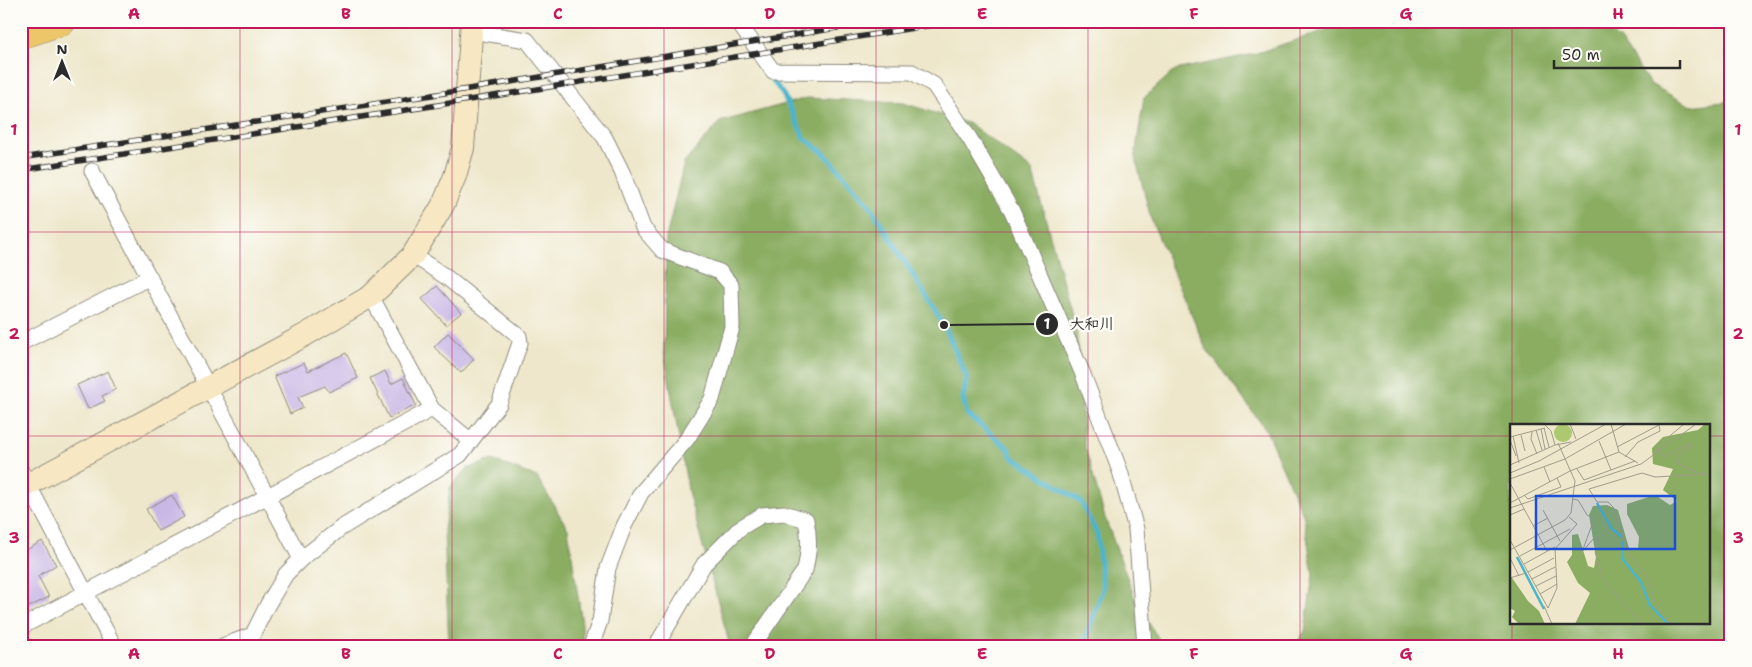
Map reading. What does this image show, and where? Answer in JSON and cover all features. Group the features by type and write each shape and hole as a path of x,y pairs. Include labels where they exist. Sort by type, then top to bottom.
{"highway":[{"path":"21,35 62,21"}],"street":[{"path":"737,21 773,71 912,72 934,85 970,139 1012,212 1082,372 1120,471 1136,529 1145,646"},
{"path":"114,646 87,592 24,481 305,335 371,296 413,255 443,205 455,176 463,148 471,26 527,40 605,138 622,172 643,228 662,250 720,272 731,285 732,327 712,398 687,439 641,493 624,526 608,568 600,621 592,646"},
{"path":"92,171 301,559"},
{"path":"223,646 250,640 286,574 301,559 341,528 460,454 499,404 520,343 519,336 446,277 413,255"},
{"path":"21,343 150,277"},
{"path":"371,296 432,409 471,440"},
{"path":"21,627 432,409"},
{"path":"656,646 704,564 740,528 762,515 784,513 806,520 809,537 805,570 756,641 755,646"}],"green space":[{"path":"1353,21 1594,21 1620,40 1650,84 1691,106 1731,101 1731,646 1295,646 1305,631 1313,575 1304,517 1266,430 1205,347 1151,219 1135,156 1144,98 1175,70 1254,54"},
{"path":"807,98 903,103 970,124 1032,170 1077,333 1084,444 1105,518 1137,604 1163,646 730,646 689,495 664,352 666,238 684,163 720,122"},
{"path":"492,460 537,477 568,529 582,624 583,646 449,646 444,530 450,487 468,468"}],"building":[{"path":"437,286 461,313 446,325 422,299"},
{"path":"448,333 474,359 461,373 434,347"},
{"path":"346,353 358,378 329,392 325,386 298,397 303,408 290,414 274,376 304,363 308,371"},
{"path":"108,371 116,389 102,396 105,401 88,409 77,385"},
{"path":"385,371 391,384 403,378 416,405 389,418 370,378"},
{"path":"172,495 184,517 158,531 146,509"},
{"path":"42,541 56,565 38,576 49,597 29,607 21,590 21,553"}],"waterway":[{"path":"767,72 784,96 804,138 824,153 869,204 944,325 967,378 963,398 967,414 1009,449 1011,456 1081,502 1097,534 1103,589 1083,646"}],"railway":[{"path":"21,158 432,95 879,21"},
{"path":"21,170 957,21"}],"place":[{"name":"大和川","path":"944,325"}]}
